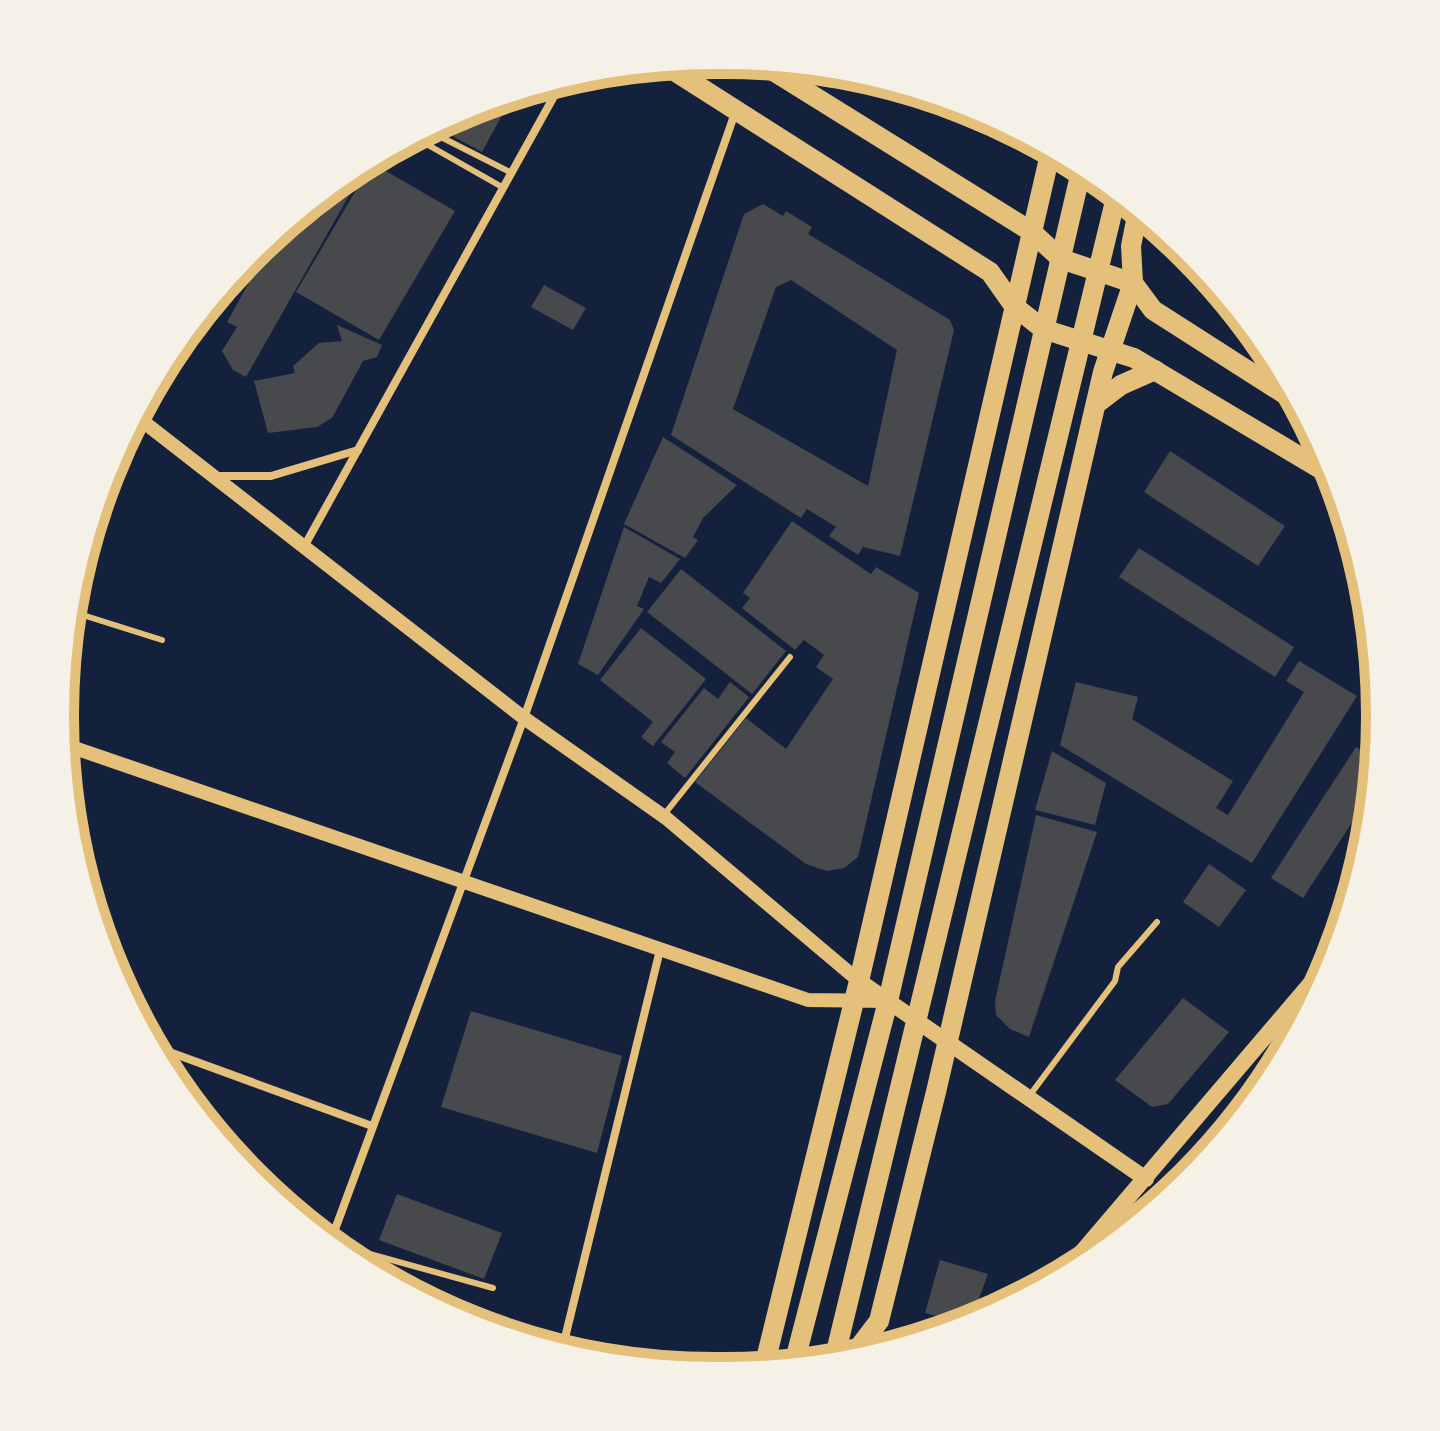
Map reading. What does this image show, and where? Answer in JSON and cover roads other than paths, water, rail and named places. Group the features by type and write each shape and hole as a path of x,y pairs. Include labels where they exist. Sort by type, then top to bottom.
{"main road":[{"path":"681,75 990,272 1014,306 1043,329 1134,358 1315,466"},
{"path":"782,77 1032,232 1061,259 1133,283 1153,310 1276,389"},
{"path":"767,1356 895,830 1048,162"},
{"path":"797,1353 888,1001 1079,181"},
{"path":"837,1347 1114,206"},
{"path":"863,1342 879,1321 1103,372 1113,352 1133,283 1131,246 1137,225"},
{"path":"1096,404 1121,385 1155,370"},
{"path":"980,465 1012,471"},
{"path":"1048,479 1078,483"},
{"path":"949,598 980,606"},
{"path":"1016,612 1046,617"},
{"path":"895,830 926,836"},
{"path":"961,841 993,848"},
{"path":"857,991 888,1001 1146,1179"},
{"path":"1092,1241 1303,993"}],"street":[{"path":"305,545 555,95"},
{"path":"334,1231 524,718 737,109"},
{"path":"145,423 524,718 663,816 857,991"},
{"path":"212,476 271,476 358,450"},
{"path":"75,748 808,1000 857,991"},
{"path":"565,1339 660,950"},
{"path":"170,1052 372,1126"}],"lane":[{"path":"440,136 510,172"},
{"path":"425,144 502,187"},
{"path":"82,615 162,640"},
{"path":"663,816 790,657"},
{"path":"1028,1098 1115,981 1118,967 1157,922"},
{"path":"365,1253 493,1288"}]}
